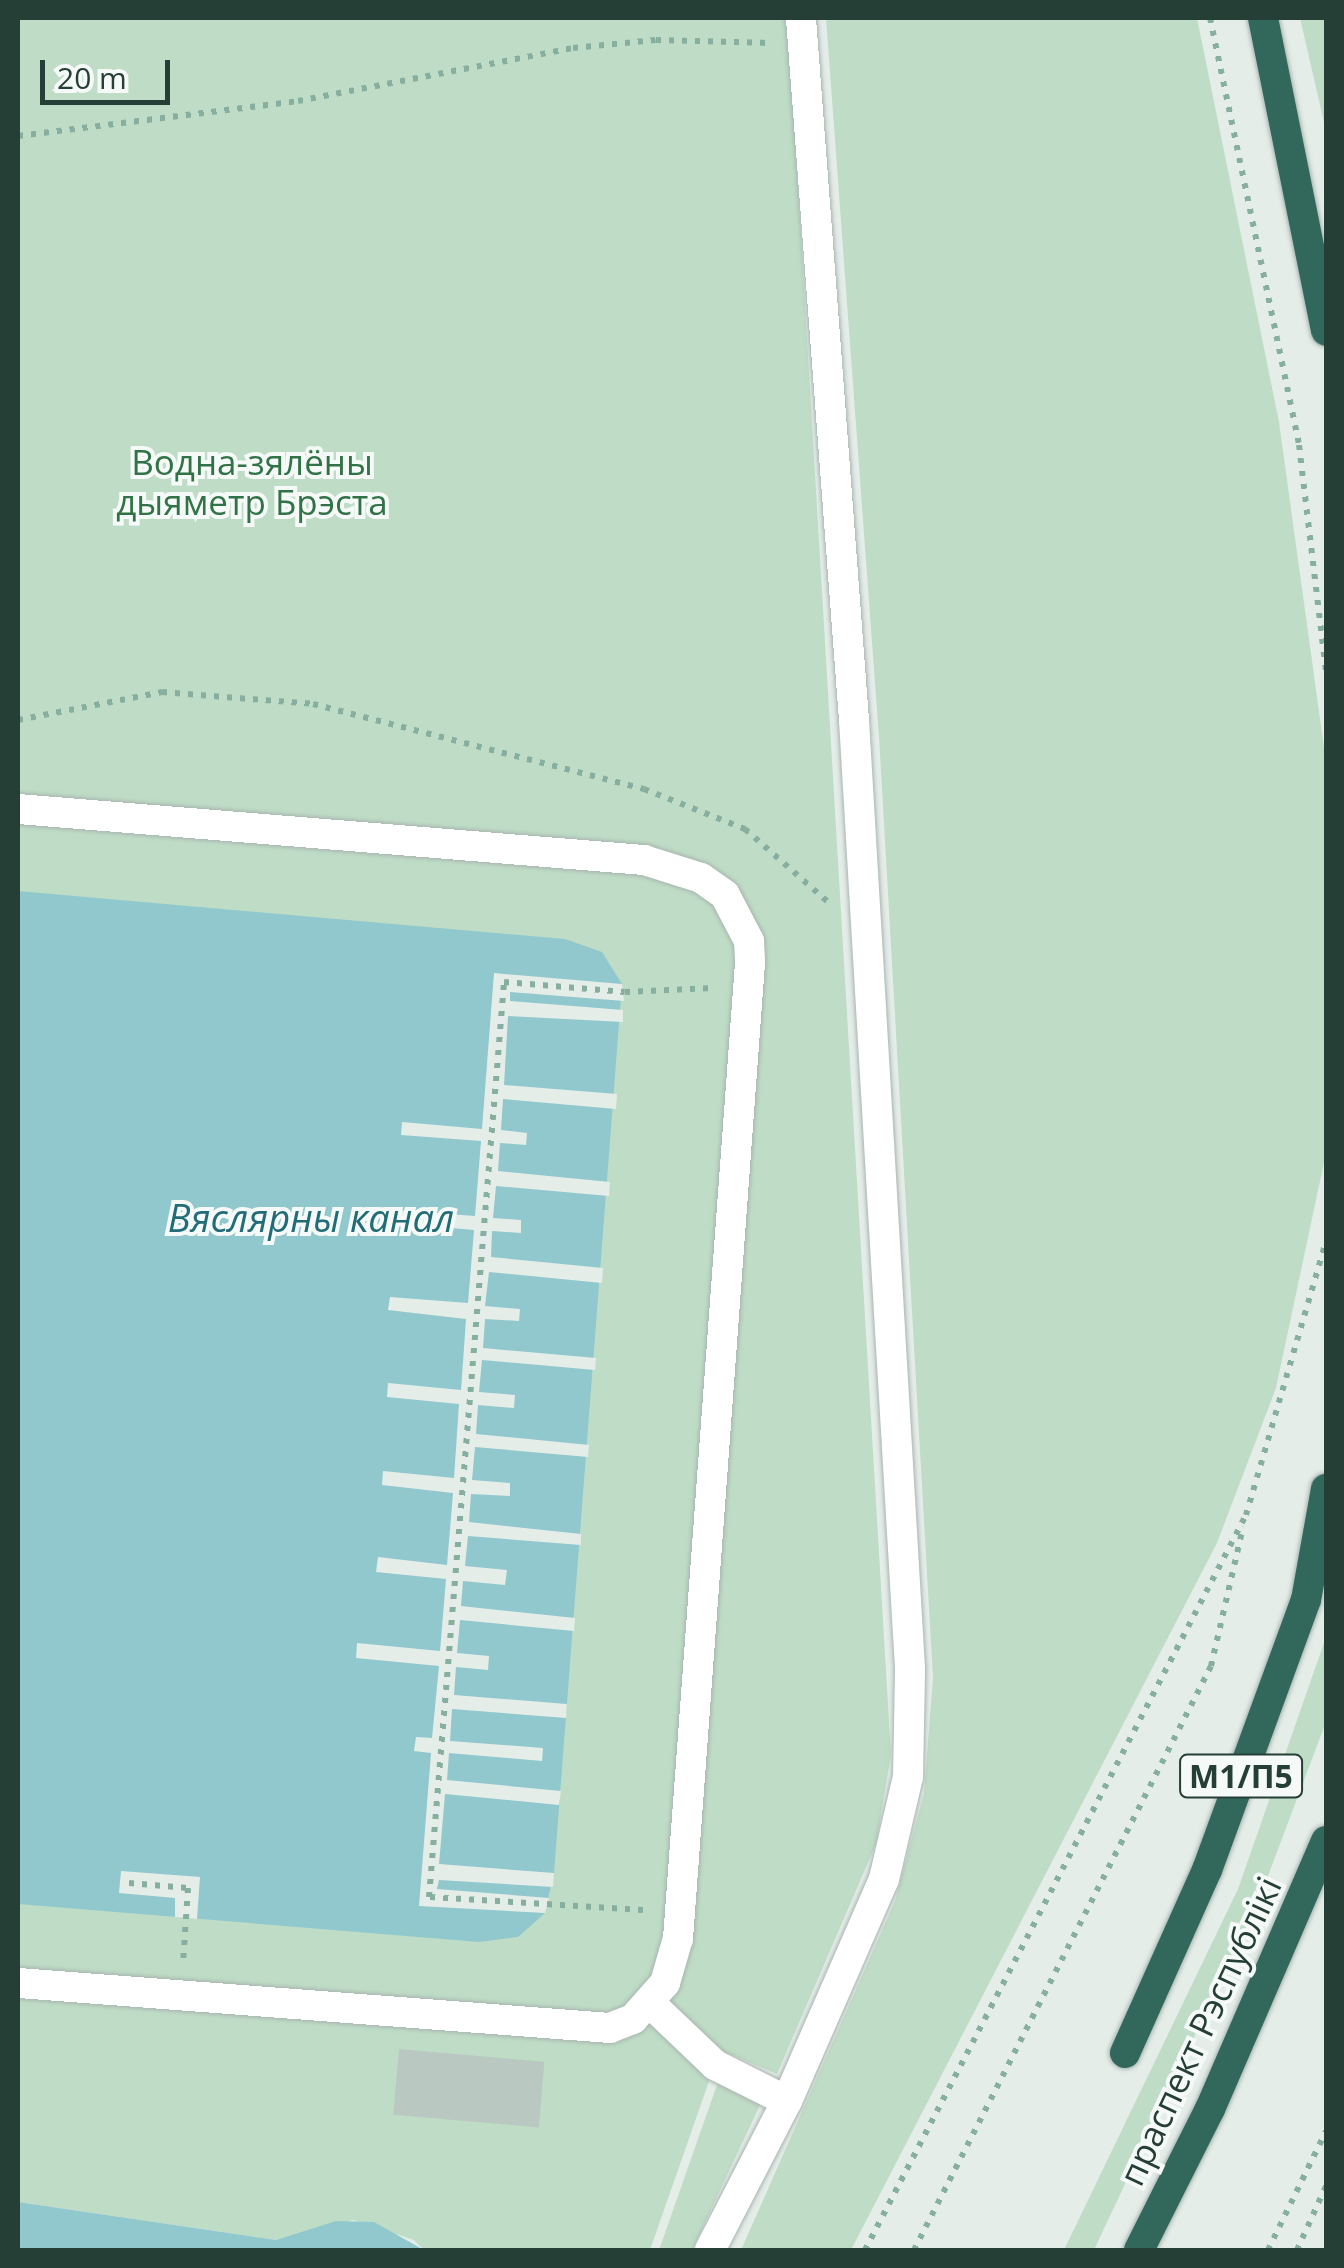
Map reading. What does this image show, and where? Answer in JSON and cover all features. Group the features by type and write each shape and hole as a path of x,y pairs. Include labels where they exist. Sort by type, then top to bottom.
{"highway":[{"path":"1263,18 1326,332"},
{"name":"праспект Рэспублікі","path":"1125,2053 1207,1870 1306,1600 1326,1489"},
{"name":"праспект Рэспублікі","path":"1139,2250 1210,2109 1326,1842"}],"lane":[{"path":"710,2250 787,2100 884,1880 908,1777 909,1650 867,935 802,31"},
{"path":"18,810 644,860 702,878 740,918 750,963 678,1938 665,1983 650,2003 610,2028 18,1983"},
{"path":"650,2003 715,2065 787,2100"}],"path":[{"path":"1210,18 1299,445 1326,671"},
{"path":"18,136 298,101 573,48 802,31"},
{"path":"18,720 162,692 313,704 644,789 745,829 867,935"},
{"path":"605,1907 429,1897 504,982 625,992 678,985"},
{"path":"914,2250 1211,1666 1246,1515 1326,1240"},
{"path":"865,2250 1246,1515"},
{"path":"129,1883 188,1888 186,1922"},
{"path":"1268,2250 1326,2131"},
{"path":"1297,2250 1326,2186"}],"green space":[{"name":"Водна-зялёны дыяметр Брэста","path":"18,18 788,18 891,1755 876,1844 777,2074 720,2050 650,2250 424,2250 414,2240 353,2220 276,2240 18,2202"},
{"path":"826,18 1197,18 1279,422 1326,762 1326,1153 1276,1388 1217,1543 851,2250 741,2250 895,1901 924,1793 933,1678 879,737"},
{"path":"1300,18 1326,18 1326,131"},
{"path":"1326,1637 1326,1722 1260,1897 1094,2250 1064,2250 1238,1889"},
{"path":"718,2082 761,2103 692,2250 659,2250"}],"water":[{"name":"Вяслярны канал","path":"18,891 565,939 602,952 622,984 554,1873 545,1913 518,1937 479,1942 18,1904"},
{"path":"18,2202 276,2240 336,2221 374,2222 424,2250 18,2250"}],"pier":[{"path":"494,973 622,984 624,1001 510,992 510,1001 623,1010 623,1022 508,1016 504,1085 617,1094 616,1109 503,1099 501,1130 527,1133 526,1145 500,1143 498,1171 610,1182 609,1196 496,1186 493,1218 521,1220 521,1233 492,1231 491,1257 603,1268 602,1283 489,1272 485,1306 520,1309 519,1321 485,1319 483,1348 596,1358 595,1370 482,1360 479,1392 515,1395 514,1408 478,1405 476,1434 589,1445 588,1457 475,1447 472,1480 510,1483 510,1496 471,1494 469,1522 581,1534 581,1545 468,1536 465,1566 507,1570 505,1585 463,1581 461,1606 575,1618 574,1631 460,1620 457,1653 489,1656 488,1670 456,1667 454,1695 567,1704 566,1718 452,1709 450,1741 543,1748 542,1761 449,1753 447,1780 561,1791 559,1805 445,1794 439,1864 554,1873 553,1887 439,1880 437,1889 549,1898 545,1913 419,1906 431,1753 414,1751 416,1737 432,1738 439,1666 356,1658 357,1643 440,1651 446,1579 376,1572 378,1557 447,1565 453,1493 382,1485 383,1471 454,1478 459,1404 387,1397 388,1383 461,1390 466,1319 388,1310 390,1297 468,1303 474,1230 394,1223 395,1210 475,1216 481,1141 401,1135 402,1122 482,1129"},
{"path":"121,1871 200,1877 197,1919 175,1917 175,1898 119,1893"}],"building":[{"path":"399,2049 544,2062 539,2127 393,2115"}]}
